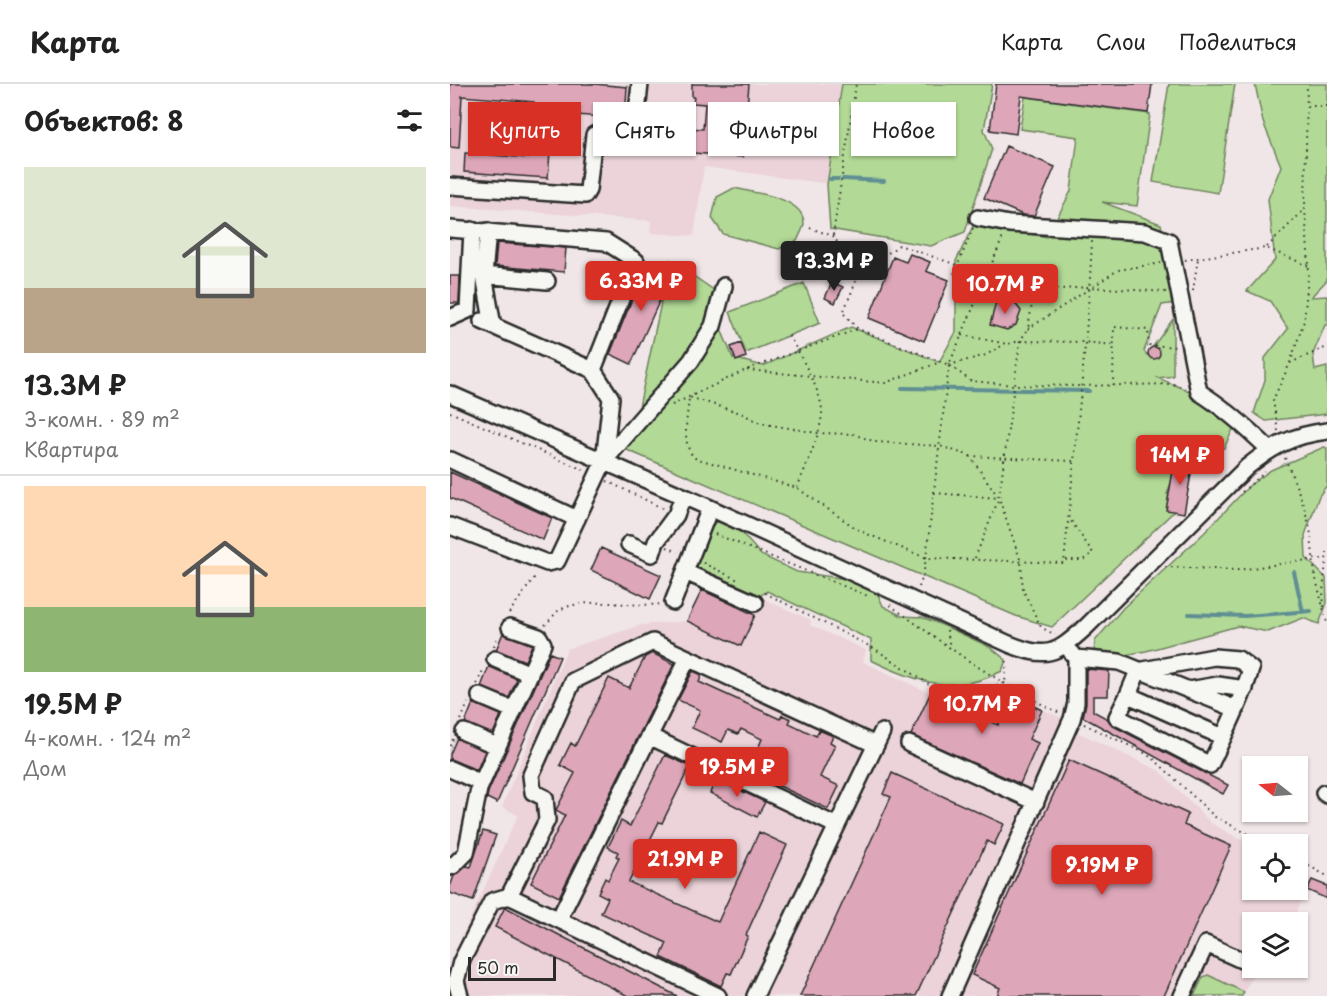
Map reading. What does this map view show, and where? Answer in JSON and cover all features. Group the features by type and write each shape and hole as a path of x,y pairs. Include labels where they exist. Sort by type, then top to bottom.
{"street":[{"path":"450,186 585,195 588,190 594,135 600,133 629,135 635,132 640,84"},
{"path":"978,218 1009,224 1145,232 1169,241 1199,392 1215,402 1276,452"},
{"path":"450,229 606,242 636,261 593,370"},
{"path":"450,318 468,310 472,230"},
{"path":"488,231 484,275 488,324 593,370 610,398 601,469"},
{"path":"484,275 547,281"},
{"path":"450,526 547,563 557,561 601,469 692,361 713,326 724,286"},
{"path":"450,394 601,469 683,496 1009,644 1040,654 1065,645 1247,466 1276,452 1297,437 1327,431"},
{"path":"451,460 577,519"},
{"path":"629,544 652,554 656,542 676,515 683,496"},
{"path":"673,602 710,508"},
{"path":"688,565 758,597"},
{"path":"450,867 466,853 482,783 543,644 540,633 510,627"},
{"path":"509,896 547,820 545,798 533,792 531,775 573,681 653,642 879,739 754,996"},
{"path":"950,996 1072,718 1076,703 1076,658 1065,645"},
{"path":"1214,657 1238,659 1251,669 1245,688 1210,765 1117,717 1138,671 1214,657"},
{"path":"559,919 688,658"},
{"path":"1076,658 1119,662 1236,709"},
{"path":"495,660 530,674"},
{"path":"1185,690 1218,685 1245,688"},
{"path":"1128,695 1223,737"},
{"path":"480,696 513,710"},
{"path":"464,732 497,746"},
{"path":"649,736 837,825"},
{"path":"909,744 1036,802"},
{"path":"450,769 482,783"},
{"path":"460,996 456,981 461,962 492,901 509,896 718,996"},
{"path":"1182,996 1206,944 1242,960"}],"path":[{"path":"833,237 856,84"},
{"path":"1278,434 1273,400 1290,363 1304,321 1309,266 1305,209 1307,84"},
{"path":"1306,106 1327,106"},
{"path":"1266,248 1305,209"},
{"path":"978,218 954,274 980,293"},
{"path":"926,558 949,365 1009,224"},
{"path":"810,228 833,237 859,274"},
{"path":"689,397 686,443 688,453 694,458 797,488 860,531 926,558 1064,563 1080,395 1092,229"},
{"path":"957,265 899,245 859,274 843,313 858,329 949,365 971,381 1080,386 1173,384 1199,392"},
{"path":"974,559 999,498 1020,341 1028,329 1118,270 1266,248 1309,266"},
{"path":"992,265 1034,291 1089,287 1178,293 1193,292 1198,258"},
{"path":"1028,329 1034,291"},
{"path":"1113,386 1114,327 1148,330 1149,345 1189,348"},
{"path":"672,405 746,370 858,329"},
{"path":"962,335 1007,344"},
{"path":"789,336 812,377 823,411 797,488"},
{"path":"949,365 986,355 1007,344 1020,341 1114,345"},
{"path":"1290,363 1327,347"},
{"path":"746,370 885,383 940,362"},
{"path":"689,397 741,413 760,423 817,434 854,434 876,442 940,446 970,456 1073,461"},
{"path":"450,412 601,469 676,515"},
{"path":"1276,452 1302,498 1310,527 1317,585 1327,623"},
{"path":"970,456 999,498 1021,562 1023,590 1041,627 1057,636 1065,645"},
{"path":"934,493 999,498"},
{"path":"1066,560 1083,560 1093,553 1068,516"},
{"path":"702,529 877,599"},
{"path":"656,542 688,565 739,580"},
{"path":"1325,613 1323,591 1327,552"},
{"path":"1165,567 1239,570 1326,559"},
{"path":"758,597 875,649 932,686 948,692 958,695 1005,683"},
{"path":"540,633 559,611 576,605 606,602 646,606 673,602"},
{"path":"888,604 980,670 1030,699 1143,752 1155,760 1215,817 1248,834"},
{"path":"944,700 948,692"},
{"path":"1308,866 1327,876"}],"shaded area":[{"path":"450,84 846,84 839,125 839,102 708,102 708,156 834,156 829,184 704,167 694,236 650,233 651,221 450,206"},
{"path":"764,599 811,620 810,625 866,650 863,662 997,724 1011,696 1062,718 1060,724 1160,771 1211,823 1242,840 1242,900 1302,900 1296,912 1242,912 1242,978 1252,978 1242,996 450,996 450,962 518,815 502,807 567,649 641,625 687,621 741,646"}],"green space":[{"path":"842,84 992,84 984,130 992,149 965,232 931,246 830,229 827,185 831,156 839,156 839,104"},
{"path":"1169,84 1235,84 1218,193 1153,182"},
{"path":"1255,84 1327,84 1327,280 1311,297 1327,296 1327,325 1325,325 1313,354 1315,370 1327,367 1327,414 1266,421 1254,413 1265,380 1265,358 1288,329 1270,301 1247,291 1275,260 1268,199 1281,166 1263,122"},
{"path":"1025,97 1150,114 1137,206 1102,202 1161,224 1176,303 1162,305 1144,351 1147,355 1173,319 1173,376 1158,378 1196,394 1234,427 1224,448 1183,451 1167,494 1186,500 1052,627 1016,616 620,447 639,407 670,260 721,295 714,312 733,358 763,366 851,327 939,362 956,332 956,261 974,224 1047,237 1071,191 1078,137 1020,129"},
{"path":"734,188 765,194 795,207 802,214 804,223 797,241 779,249 723,234 712,218 717,197"},
{"path":"804,283 820,323 746,353 730,312"},
{"path":"1324,447 1327,448 1327,485 1319,496 1305,535 1306,558 1326,578 1327,603 1319,624 1303,618 1268,632 1238,626 1125,655 1094,652 1095,641 1123,608 1204,533 1250,485 1271,470"},
{"path":"723,521 741,532 761,555 797,572 854,580 875,587 883,606 902,616 922,617 990,647 1006,660 1002,671 985,679 952,684 920,680 904,675 871,660 871,640 767,591 755,599 695,572 693,563 709,524"},
{"path":"1208,975 1244,992 1242,996 1194,996 1203,977"}],"building":[{"path":"450,84 594,84 627,87 626,102 593,102 593,116 581,115 581,102 534,102 462,96 459,148 450,147"},
{"path":"692,84 749,84 748,102 708,102 708,154 696,153 696,129 703,129 705,104 693,102 694,97 692,97"},
{"path":"996,84 1152,84 1148,113 1021,96 1016,134 990,130"},
{"path":"1006,146 1055,167 1034,216 1023,215 984,198"},
{"path":"465,153 468,153 468,156 529,158 529,156 550,156 548,178 464,172"},
{"path":"497,243 566,248 564,272 495,266"},
{"path":"910,254 930,262 926,271 949,280 924,341 869,318 893,257 906,262"},
{"path":"647,262 672,273 631,364 610,354"},
{"path":"450,276 460,276 459,303 450,303"},
{"path":"832,282 843,287 835,303 825,298"},
{"path":"997,298 1014,302 1021,311 1016,325 1007,330 990,325"},
{"path":"741,343 746,357 736,361 731,347"},
{"path":"1156,347 1160,353 1156,359 1152,359 1148,351"},
{"path":"1175,460 1193,463 1184,513 1166,510"},
{"path":"450,472 552,518 543,540 450,498"},
{"path":"601,548 661,575 650,599 591,570"},
{"path":"702,590 755,615 741,646 687,621"},
{"path":"503,633 532,645 525,661 496,650"},
{"path":"550,653 560,657 497,803 487,798 488,792"},
{"path":"652,653 674,664 559,897 531,883 565,815 556,810 575,773 560,765 571,743 575,746 609,678 629,688 645,657"},
{"path":"489,666 517,679 509,698 481,687"},
{"path":"1086,669 1109,671 1108,696 1093,696 1093,711 1108,719 1113,726 1228,785 1223,794 1083,717 1086,703"},
{"path":"693,671 702,675 699,682 780,719 782,715 791,719 789,723 816,736 819,730 833,736 830,742 835,745 820,777 839,786 828,809 748,771 762,739 741,729 738,734 728,730 722,742 692,728 700,710 678,700"},
{"path":"930,694 998,725 1011,696 1042,710 1029,739 1038,743 1020,784 911,735"},
{"path":"473,703 501,715 493,734 465,723"},
{"path":"457,738 485,751 477,770 450,759"},
{"path":"665,755 690,766 629,882 718,922 759,832 787,845 731,974 727,973 721,986 661,957 667,943 601,913 608,898 598,893 605,878 608,880 619,858 616,856 618,852 608,847 621,821 630,826"},
{"path":"1069,760 1188,814 1184,825 1231,846 1164,996 997,996 1000,988 972,975"},
{"path":"892,773 1004,824 994,845 987,841 916,996 800,996 891,797 883,794"},
{"path":"716,779 765,802 757,817 710,793"},
{"path":"483,831 496,835 473,901 450,893 450,887 454,876 467,866 471,867"},
{"path":"1312,880 1327,886 1327,899 1308,890"},
{"path":"505,907 677,996 628,996 495,927"}],"waterway":[{"path":"830,179 838,179"},
{"path":"843,179 884,181"},
{"path":"902,388 1089,391"},
{"path":"1294,572 1303,612"},
{"path":"1189,614 1245,616 1311,611"}]}
